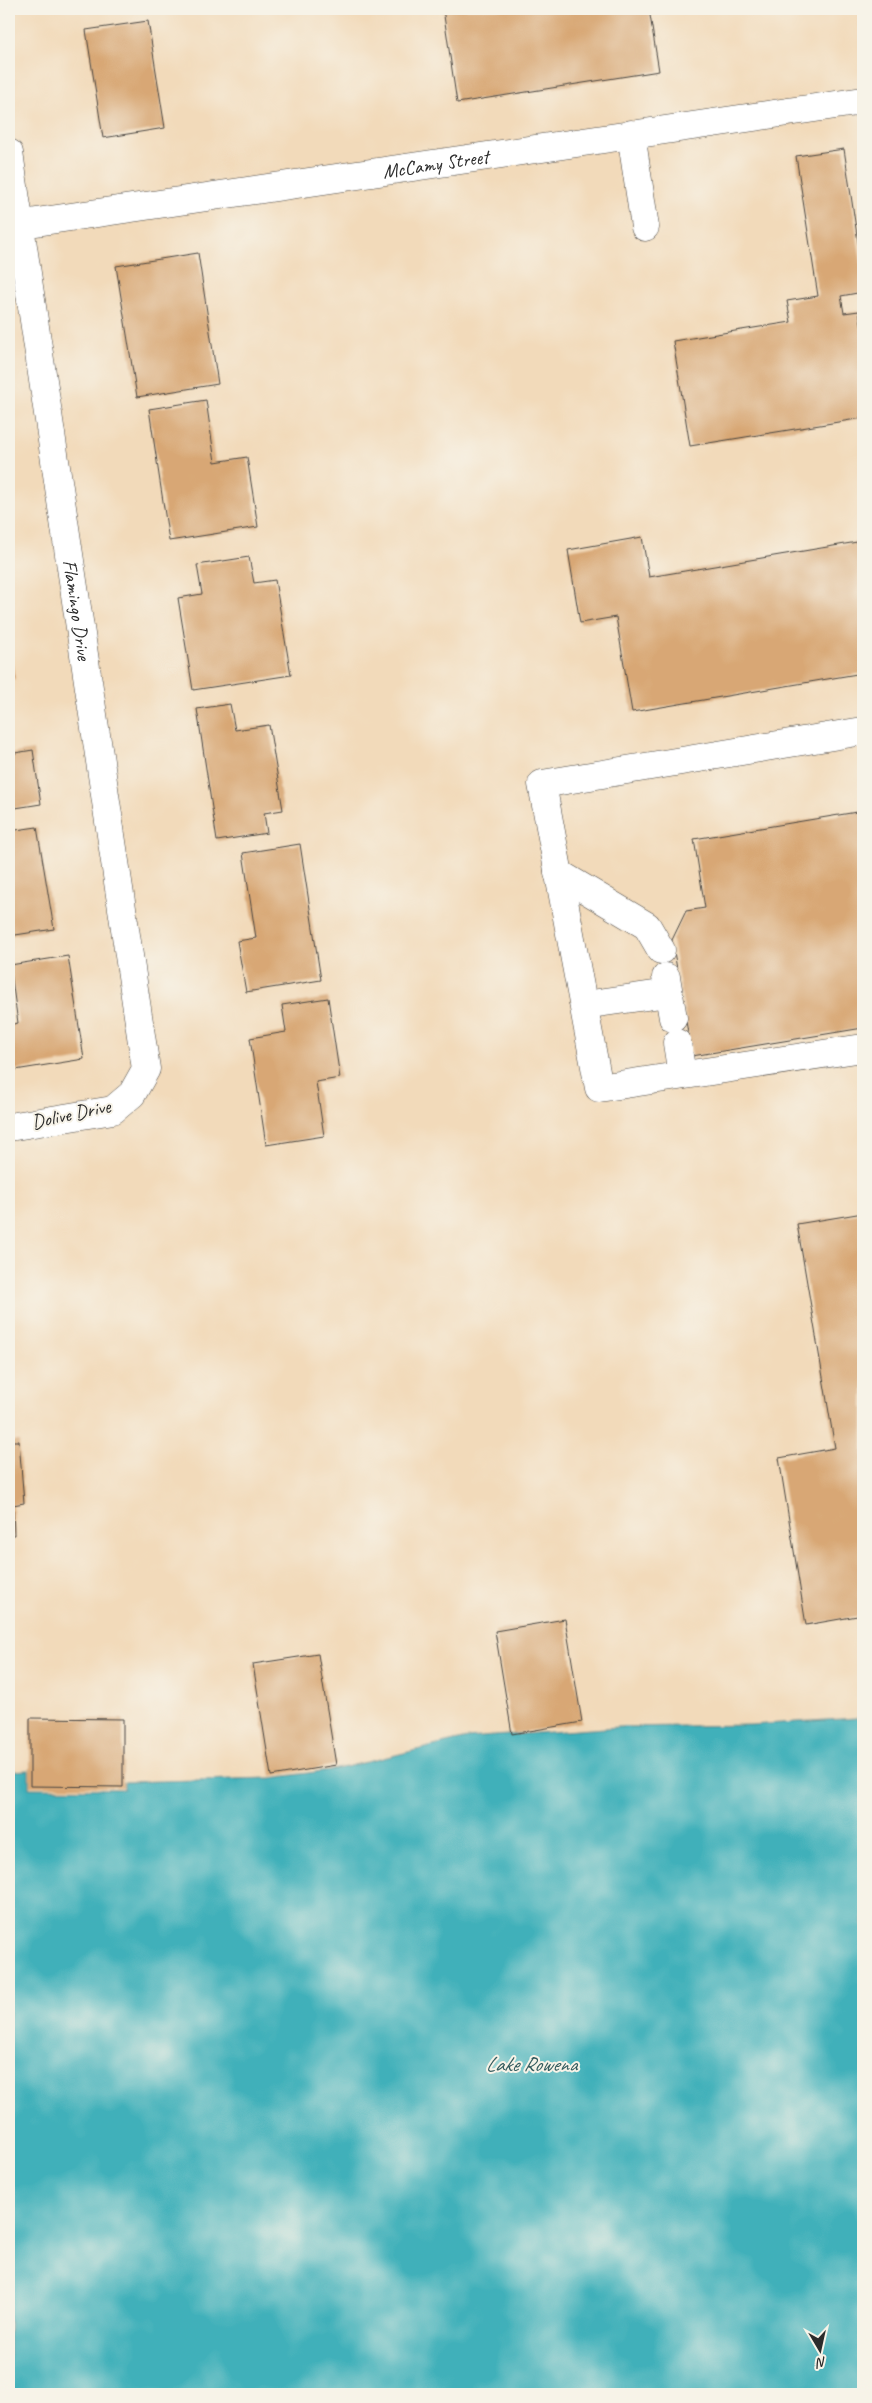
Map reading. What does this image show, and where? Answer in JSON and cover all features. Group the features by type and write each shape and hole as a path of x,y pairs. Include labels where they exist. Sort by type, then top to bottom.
{"street":[{"name":"McCamy Street","path":"15,225 863,100"},
{"path":"631,134 645,227"},
{"name":"Flamingo Drive","path":"9,152 15,225 146,1069"},
{"path":"863,731 542,784 599,1088 863,1048"},
{"path":"558,873 648,926 661,950"},
{"path":"584,1005 671,1008 682,1075"},
{"name":"Dolive Drive","path":"9,1127 113,1110 132,1094 146,1069"}],"water":[{"name":"Lake Rowena","path":"863,1719 863,2394 9,2394 9,1771 29,1770 29,1788 124,1789 124,1782 271,1778 337,1769 467,1738 619,1727 751,1725"}],"building":[{"path":"443,9 649,9 659,71 457,103"},
{"path":"148,21 165,128 103,138 86,30"},
{"path":"844,149 863,275 863,292 841,296 844,313 859,311 863,336 863,418 690,446 673,341 791,322 787,301 818,296 796,156"},
{"path":"198,253 218,384 137,397 116,266"},
{"path":"206,400 215,462 247,457 258,527 169,541 149,409"},
{"path":"642,537 649,577 863,541 863,673 632,712 616,617 580,623 568,550"},
{"path":"249,557 254,583 275,580 291,675 193,690 178,598 202,594 197,565"},
{"path":"9,643 15,679 9,680"},
{"path":"230,704 235,730 269,725 283,810 264,813 267,833 217,841 197,709"},
{"path":"33,750 41,804 9,809 9,754"},
{"path":"863,811 863,1028 692,1056 672,940 686,911 705,908 694,839"},
{"path":"37,827 54,929 9,936 9,831"},
{"path":"300,844 321,980 246,992 237,941 256,938 243,853"},
{"path":"68,956 84,1059 9,1071 9,1025 18,1023 10,965"},
{"path":"328,998 340,1078 316,1082 324,1136 266,1145 250,1038 286,1032 282,1005"},
{"path":"863,1213 863,1615 806,1625 779,1458 835,1448 797,1224"},
{"path":"9,1441 19,1441 24,1503 13,1505 14,1535 9,1535"},
{"path":"565,1619 582,1722 512,1734 495,1631"},
{"path":"318,1654 336,1765 271,1776 253,1664"},
{"path":"30,1718 123,1719 123,1787 30,1786"}]}
